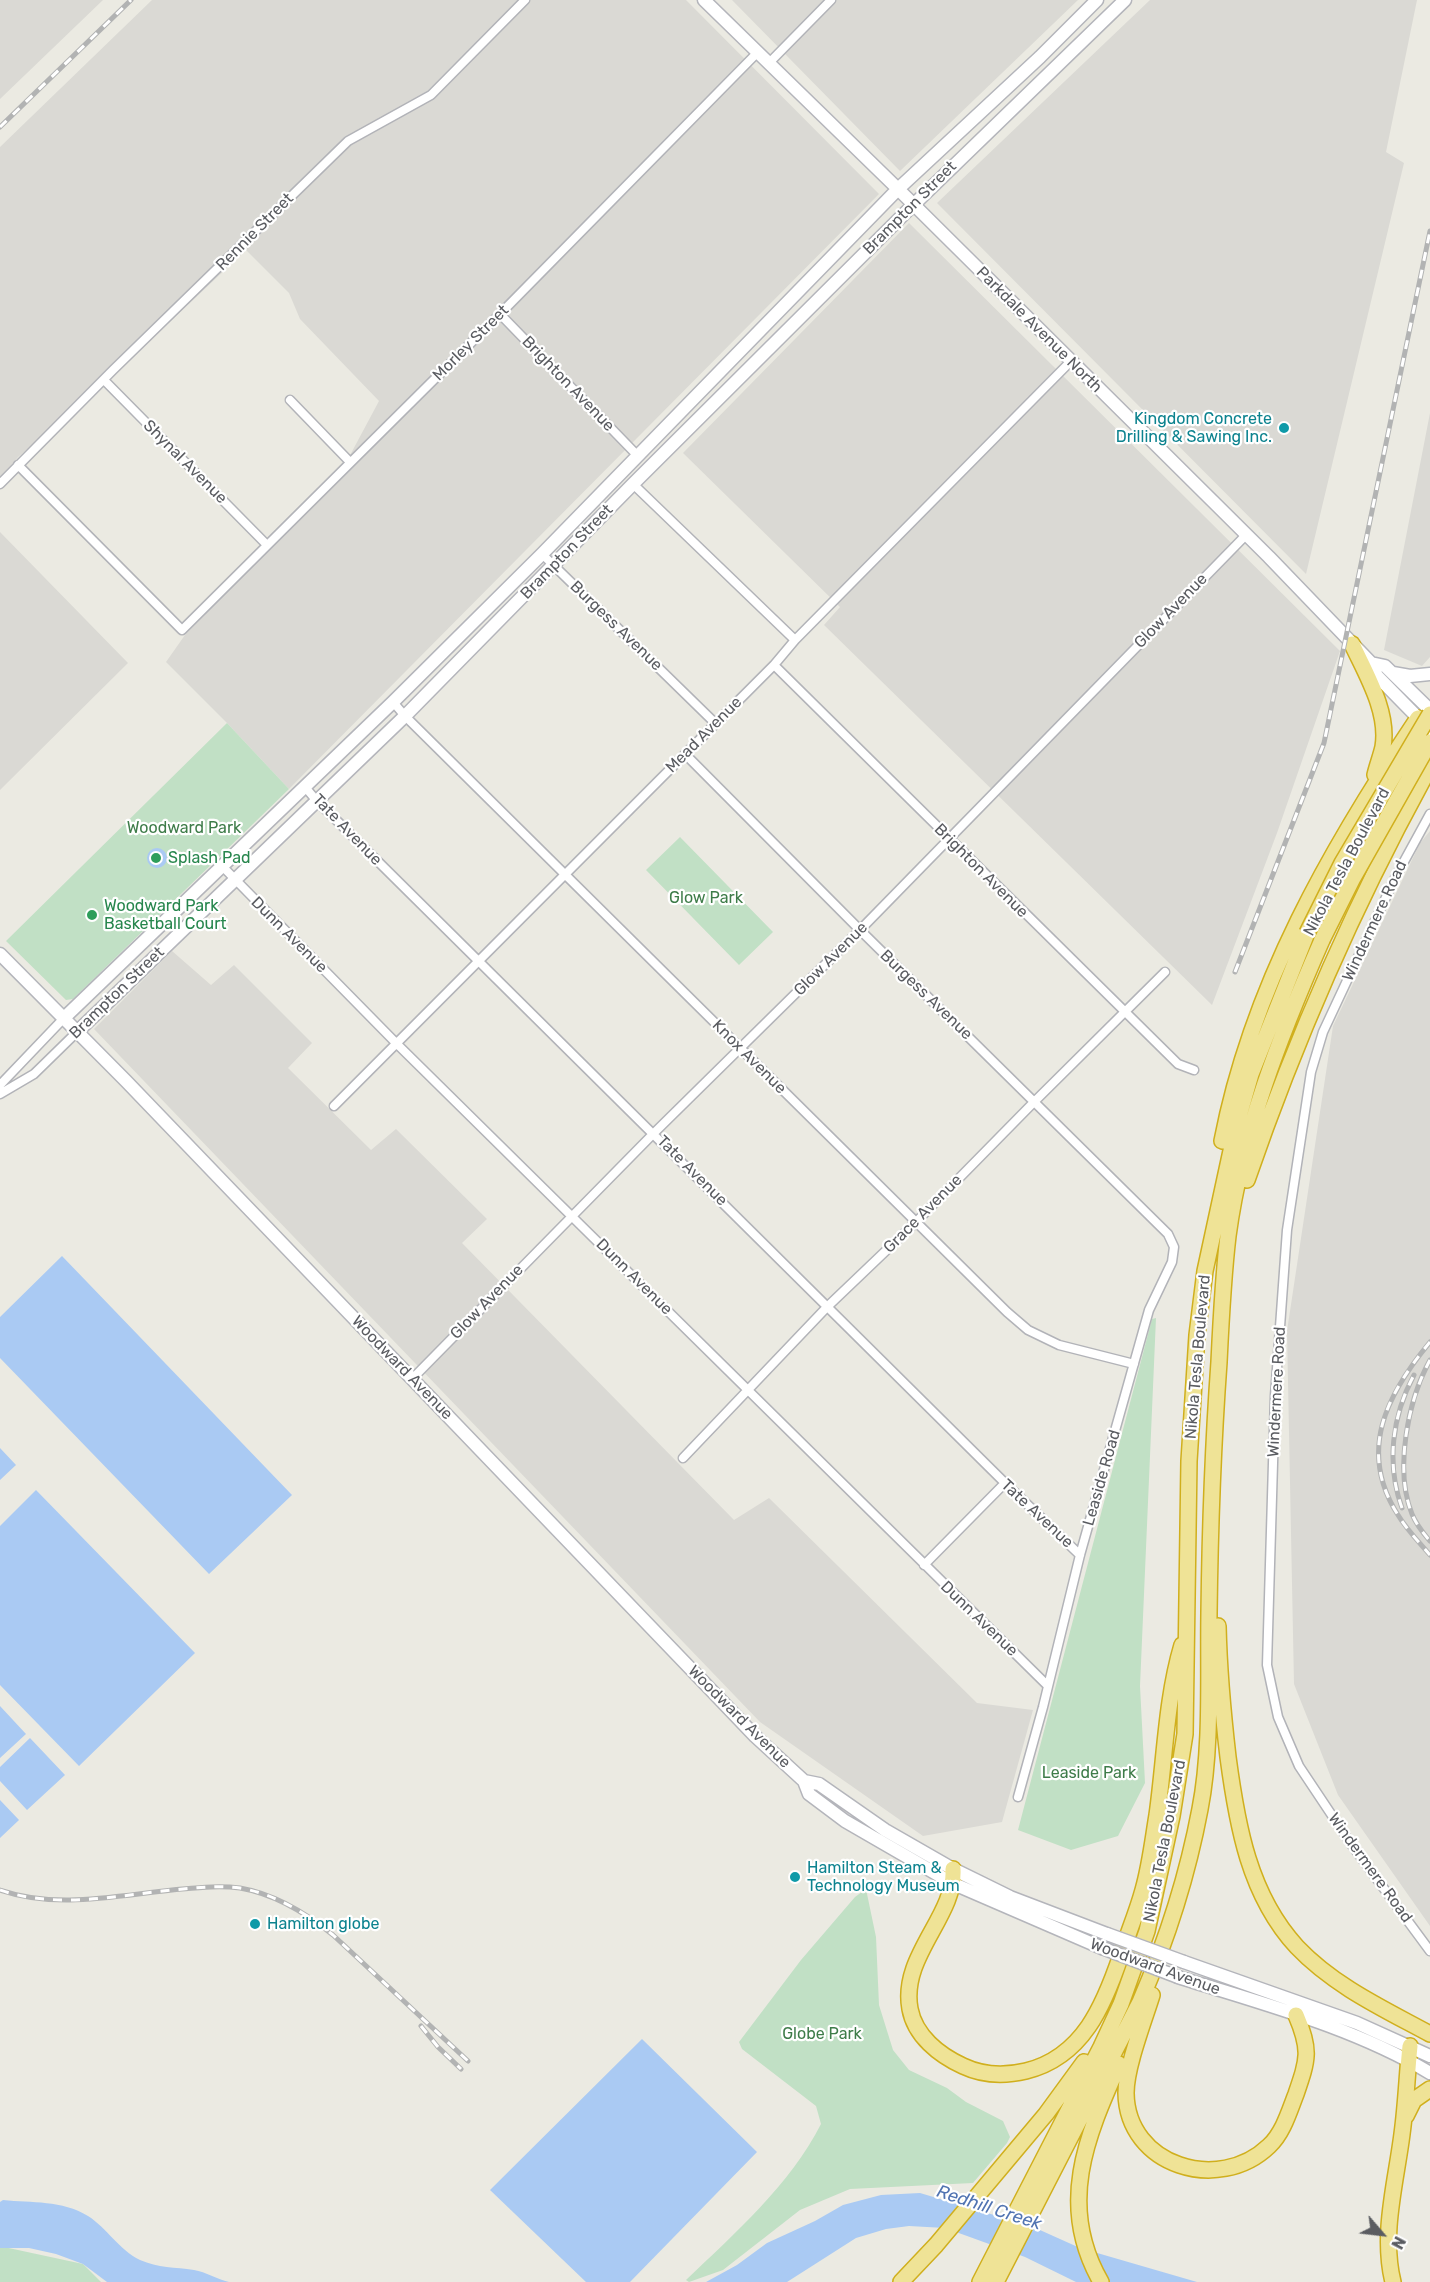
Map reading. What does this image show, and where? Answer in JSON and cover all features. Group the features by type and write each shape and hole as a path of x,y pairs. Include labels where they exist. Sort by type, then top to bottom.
{"highway":[{"path":"1352,644 1369,680 1384,726 1383,746 1363,804"},
{"path":"1205,1271 1206,1227 1231,1097 1251,1031 1274,971 1297,921 1363,804 1427,711"},
{"name":"Nikola Tesla Boulevard","path":"1120,2004 1147,1931 1172,1816 1185,1734 1189,1461 1197,1335 1205,1271 1234,1133 1251,1074 1307,933 1342,863 1427,711"},
{"path":"1408,807 1430,732"},
{"name":"Nikola Tesla Boulevard","path":"1140,2002 1157,1962 1189,1857 1201,1808 1206,1752 1211,1488 1224,1274 1235,1198 1251,1126 1286,1022 1322,940 1353,878 1430,742"},
{"path":"1224,1274 1242,1196 1268,1119 1371,878 1430,767"},
{"path":"1211,1488 1217,1544 1218,1637 1224,1725 1235,1810 1253,1877 1280,1926 1296,1946 1319,1967 1358,1995 1430,2034"},
{"path":"953,1877 917,1960 909,1986 910,2009 918,2029 939,2052 978,2071 1019,2073 1055,2060 1086,2033 1098,2012 1116,1971 1143,1889 1157,1816 1173,1675 1188,1624"},
{"path":"1189,1857 1178,1912 1135,2051 1126,2091 1133,2125 1145,2142 1164,2159 1184,2168 1202,2169 1220,2169 1244,2162 1269,2146 1288,2115 1306,2064 1307,2044 1296,2015"},
{"path":"996,2282 1140,2002"},
{"path":"1101,2282 1083,2239 1078,2197 1086,2143 1126,2048 1140,2002"},
{"path":"901,2282 936,2245 1066,2088 1120,2004"},
{"path":"980,2282 1101,2047 1120,2004"},
{"path":"1393,2282 1388,2262 1389,2226 1402,2130 1409,2053"},
{"path":"1402,2130 1414,2100 1430,2089"},
{"path":"973,2282 991,2259"}],"main road":[{"name":"Parkdale Avenue North","path":"704,0 1246,535 1371,663 1377,676 1427,711"},
{"name":"Brampton Street","path":"64,1018 393,702 542,554 898,189 1040,57 1097,0"},
{"name":"Brampton Street","path":"77,1032 405,716 633,484 913,205 1125,0"},
{"path":"1040,57 1056,67"},
{"name":"Parkdale Avenue North","path":"1371,663 1385,666 1427,711 1430,732"},
{"path":"1392,673 1410,676 1430,674"},
{"name":"Woodward Avenue","path":"0,954 755,1736 804,1781 809,1794 845,1821 953,1877 1102,1948 1178,1977 1296,2015 1390,2051 1430,2056"},
{"name":"Woodward Avenue","path":"953,1877 1357,2023 1409,2053 1430,2073"}],"street":[{"name":"Rennie Street","path":"0,484 348,141 431,95 525,0"},
{"path":"768,64 831,0"},
{"name":"Morley Street","path":"18,465 182,630 500,314 757,53"},
{"name":"Brighton Avenue","path":"500,314 637,455"},
{"name":"Mead Avenue","path":"334,1106 774,665 795,640 1071,361"},
{"name":"Shynal Avenue","path":"104,380 267,545"},
{"path":"290,400 350,462"},
{"path":"633,484 795,640"},
{"name":"Glow Avenue","path":"412,1379 654,1133 860,930 1246,535"},
{"name":"Burgess Avenue","path":"542,554 715,723"},
{"name":"Brighton Avenue","path":"774,665 1178,1064 1194,1070"},
{"name":"Knox Avenue","path":"393,702 563,874 1006,1312 1028,1330 1059,1345 1134,1364"},
{"name":"Burgess Avenue","path":"685,754 1168,1234"},
{"name":"Tate Avenue","path":"305,787 827,1307 1080,1555"},
{"name":"Windermere Road","path":"1430,814 1395,878 1323,1032 1311,1072 1287,1230 1275,1396 1267,1665 1278,1717 1299,1766 1351,1844 1430,1951"},
{"name":"Dunn Avenue","path":"223,867 397,1044 1047,1685"},
{"name":"Grace Avenue","path":"683,1458 827,1307 916,1222 1165,972"},
{"name":"Brampton Street","path":"0,1085 64,1018"},
{"name":"Brampton Street","path":"0,1094 34,1074 77,1032"},
{"name":"Leaside Road","path":"1018,1797 1043,1707 1080,1555 1149,1310 1172,1262 1174,1247 1168,1234"},
{"path":"924,1564 1005,1483"}],"shaded area":[{"path":"0,0 103,0 0,99"},
{"path":"152,0 686,0 879,194 289,789 166,662 185,635 340,474 379,401 300,319 289,293 246,250 106,382 18,457 0,480 0,147"},
{"path":"732,0 1078,0 900,171"},
{"path":"1150,0 1417,0 1386,152 1404,163 1306,574 937,203"},
{"path":"909,223 1340,651 1277,833 1212,1005 824,625 840,607 683,453"},
{"path":"1430,413 1430,657 1422,666 1384,650"},
{"path":"0,532 128,663 0,790"},
{"path":"1430,831 1430,1926 1338,1795 1294,1684 1287,1331 1333,1026 1420,843"},
{"path":"172,951 211,985 234,965 312,1043 288,1068 371,1150 396,1129 487,1219 462,1243 734,1520 769,1498 977,1703 1033,1710 1002,1822 923,1836 760,1722 94,1029"}],"green space":[{"name":"Woodward Park","path":"227,723 289,789 73,999 66,1000 6,941"},
{"name":"Glow Park","path":"680,837 773,932 739,965 646,870"},
{"name":"Leaside Park","path":"1156,1318 1140,1686 1145,1783 1118,1836 1071,1850 1018,1830 1152,1319"},
{"name":"Globe Park","path":"866,1889 876,1937 879,2005 893,2050 909,2070 947,2088 966,2102 1003,2121 1010,2137 973,2183 850,2189 800,2210 723,2270 689,2282 686,2280 778,2188 794,2168 821,2124 816,2106 742,2049 739,2042 801,1960 855,1897"},
{"path":"0,2248 83,2264 101,2282 0,2282"}],"water":[{"name":"Splash Pad","path":"153,848 161,848 167,854 167,862 161,868 153,868 147,862 147,854"},
{"path":"62,1256 292,1495 209,1574 0,1358 0,1317"},
{"path":"0,1448 16,1465 0,1480"},
{"path":"36,1490 195,1653 79,1766 0,1685 0,1526"},
{"path":"0,1706 26,1734 0,1758"},
{"path":"30,1738 65,1775 27,1810 0,1781 0,1767"},
{"path":"0,1800 19,1820 0,1838"},
{"path":"642,2039 757,2152 630,2282 586,2282 490,2190"},
{"path":"920,2193 1031,2226 1080,2248 1197,2282 1076,2282 1025,2257 945,2228 909,2226 886,2229 856,2238 787,2282 706,2282 737,2265 767,2243 843,2205 881,2195"},
{"path":"3,2200 68,2207 95,2221 126,2251 140,2260 160,2266 198,2271 229,2282 107,2282 83,2264 56,2254 29,2248 0,2248 0,2202"}],"railway":[{"path":"0,127 131,0"},
{"path":"1235,972 1324,743 1430,231"},
{"path":"1430,1342 1401,1382 1390,1403 1382,1424 1379,1446 1380,1468 1386,1491 1398,1515 1430,1555"},
{"path":"1430,1360 1415,1395 1404,1456 1404,1477 1412,1514 1430,1541"},
{"path":"1402,1508 1394,1474 1394,1440 1396,1423 1414,1375"},
{"path":"0,1890 21,1896 64,1900 214,1887 240,1888 266,1895 301,1912 333,1935 468,2061"},
{"path":"421,2026 438,2047 461,2069"}],"place":[{"name":"Kingdom Concrete Drilling & Sawing Inc.","path":"1284,428"},
{"name":"Splash Pad","path":"156,858"},
{"name":"Woodward Park Basketball Court","path":"92,915"},
{"name":"Hamilton Steam & Technology Museum","path":"795,1877"},
{"name":"Hamilton globe","path":"255,1924"}],"water label":[{"name":"Redhill Creek","path":"989,2208"}]}
